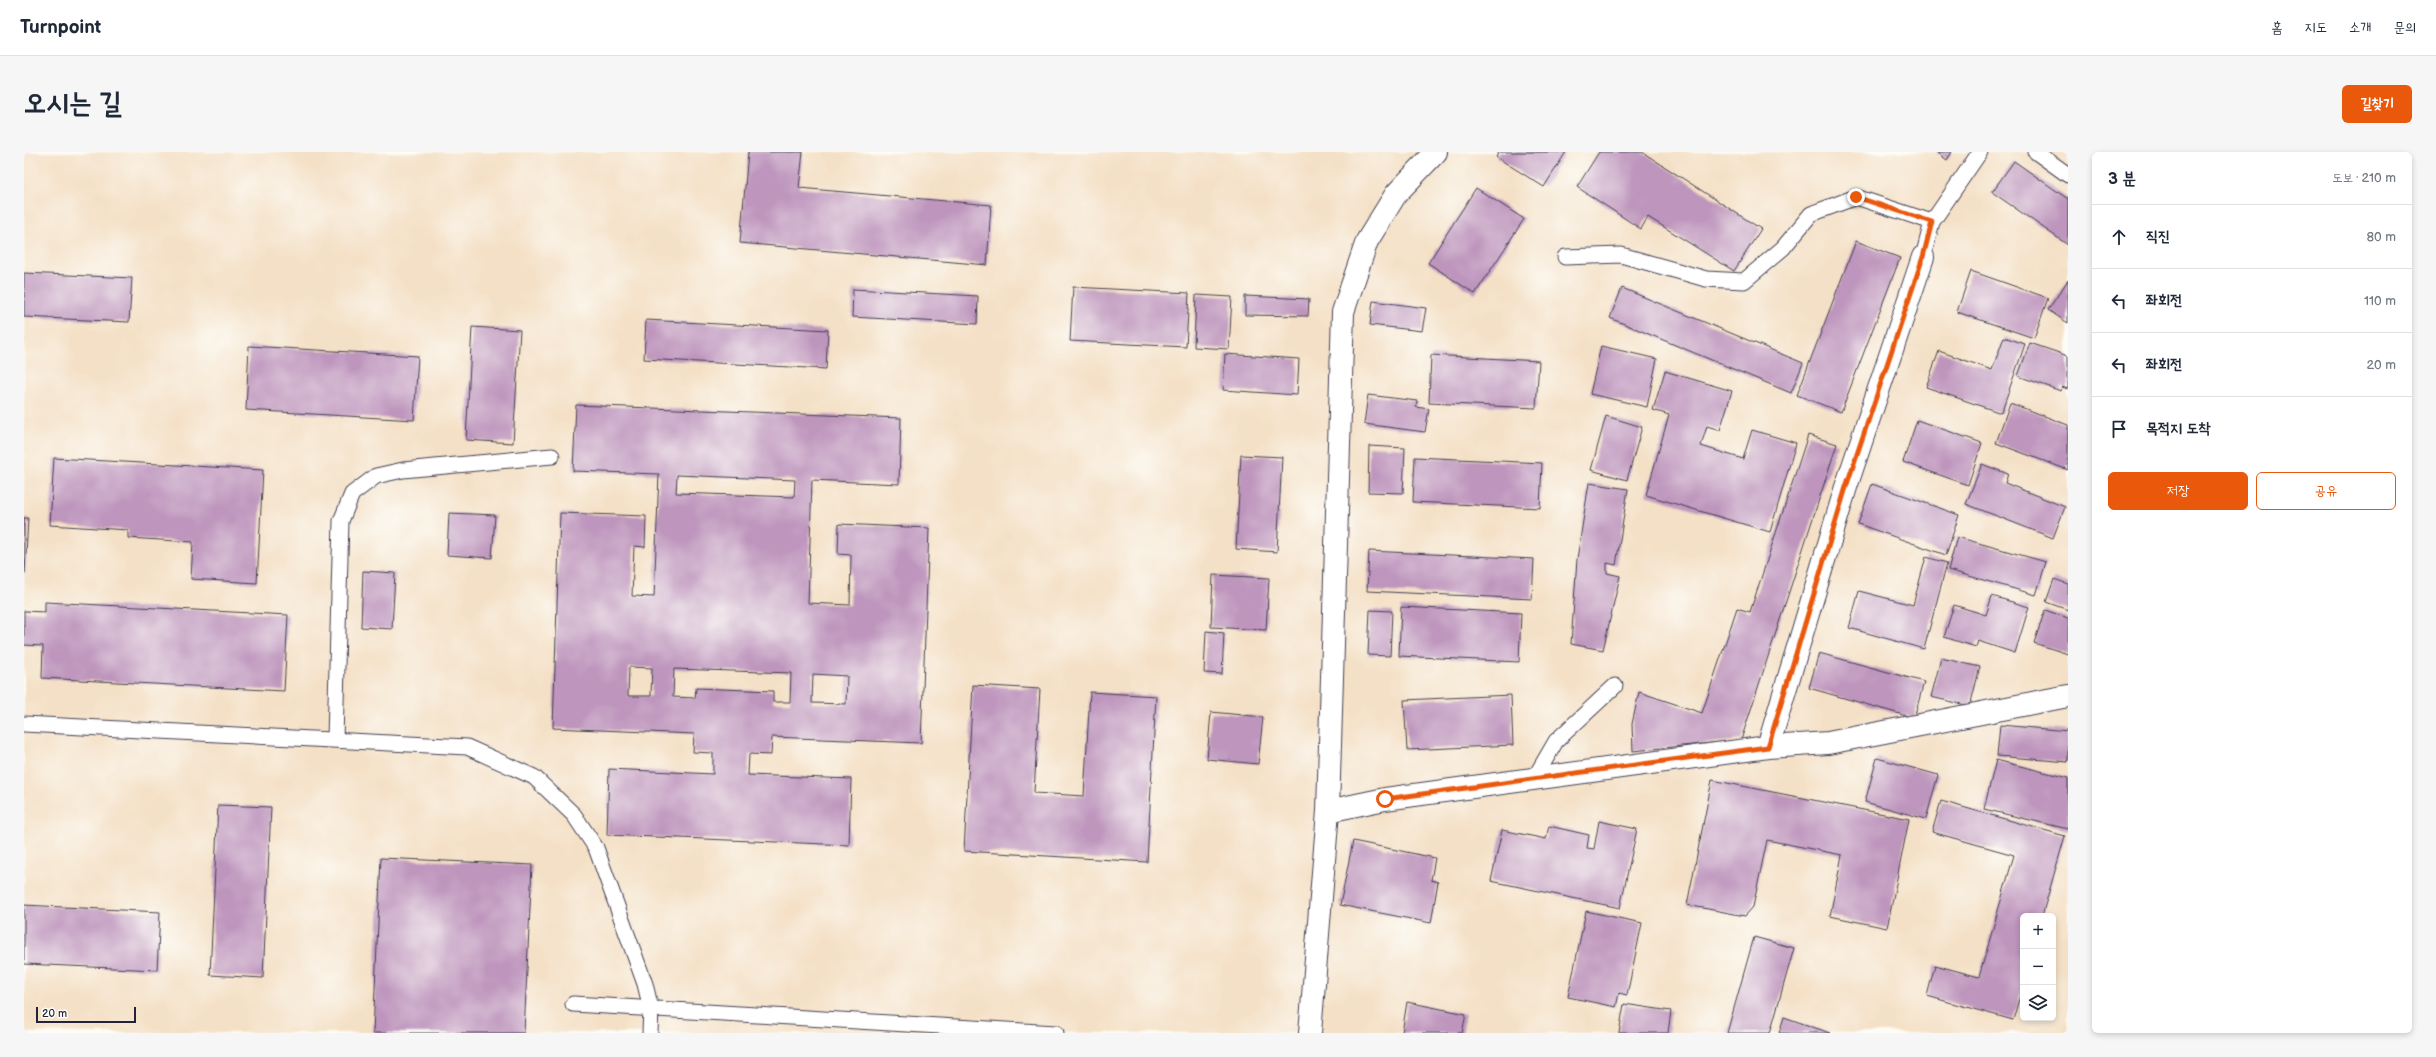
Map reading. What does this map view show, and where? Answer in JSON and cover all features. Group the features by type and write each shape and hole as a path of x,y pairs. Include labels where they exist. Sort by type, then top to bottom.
{"street":[{"path":"1310,1033 1328,811 1343,312 1367,241 1396,194 1436,152"},
{"path":"1768,747 1846,487 1923,257"},
{"path":"1328,811 1385,799 1768,747 1828,743 2068,696"}],"lane":[{"path":"1923,257 1932,222 1980,152"},
{"path":"2036,152 2068,175"},
{"path":"1565,257 1621,255 1706,279 1744,281 1783,248 1811,214 1856,197 1932,222"},
{"path":"335,739 341,521 352,494 376,476 403,470 552,456"},
{"path":"1534,779 1556,741 1615,686"},
{"path":"24,724 467,747 534,777 574,815 596,848 645,984 651,1009 650,1033"},
{"path":"573,1004 1056,1033"}],"building":[{"path":"748,152 803,152 799,188 991,205 987,265 740,243"},
{"path":"1499,152 1566,152 1544,187 1496,157"},
{"path":"1599,152 1642,152 1761,229 1734,271 1648,217 1641,229 1577,187"},
{"path":"1936,152 1952,152 1947,160"},
{"path":"2014,161 2068,199 2068,245 1992,192"},
{"path":"1476,188 1524,219 1475,294 1428,263"},
{"path":"1856,241 1900,258 1841,412 1797,395"},
{"path":"1971,271 2048,298 2034,338 1957,312"},
{"path":"24,273 132,278 129,322 24,317"},
{"path":"2068,280 2068,323 2048,310"},
{"path":"1073,287 1189,293 1186,347 1070,341"},
{"path":"1622,288 1803,363 1791,393 1610,318"},
{"path":"853,289 978,296 977,324 852,317"},
{"path":"1196,295 1232,297 1229,349 1194,347"},
{"path":"1245,296 1309,299 1308,316 1245,315"},
{"path":"1373,301 1426,308 1422,331 1370,325"},
{"path":"646,320 828,330 826,369 644,359"},
{"path":"472,327 520,330 513,443 466,440"},
{"path":"2004,337 2025,344 2001,413 1926,387 1939,351 1992,370"},
{"path":"2030,343 2068,356 2068,389 2062,387 2061,391 2018,376"},
{"path":"249,346 418,356 414,420 246,410"},
{"path":"1601,346 1657,359 1647,407 1590,394"},
{"path":"1225,354 1299,359 1297,395 1223,390"},
{"path":"1431,355 1539,361 1536,408 1429,403"},
{"path":"1665,371 1732,391 1720,430 1707,426 1701,446 1743,459 1752,430 1796,443 1770,532 1646,495 1669,415 1653,410"},
{"path":"1368,395 1417,401 1416,407 1429,409 1425,432 1364,424"},
{"path":"2010,403 2068,425 2068,470 1996,443"},
{"path":"576,405 901,418 899,484 812,480 808,603 850,605 851,555 838,554 839,524 929,528 921,743 772,737 771,755 749,754 748,775 851,779 849,845 607,835 609,769 713,774 713,753 693,752 694,734 553,728 560,513 646,516 645,547 634,546 632,596 654,597 659,474 573,471","holes":["677,475 795,480 794,497 676,493","629,667 652,668 651,696 628,696","674,669 791,673 790,702 773,702 773,691 696,688 695,698 673,697","813,674 847,676 846,704 812,703"]},
{"path":"1606,416 1642,427 1627,480 1591,470"},
{"path":"1917,420 1982,443 1968,485 1903,462"},
{"path":"1808,435 1837,444 1741,740 1633,751 1632,724 1639,692 1702,713 1737,608 1750,612"},
{"path":"1369,446 1405,448 1403,493 1368,492"},
{"path":"1241,455 1282,457 1277,552 1236,549"},
{"path":"1415,457 1542,463 1540,508 1413,502"},
{"path":"54,458 263,470 257,583 191,579 193,542 128,538 128,530 50,525"},
{"path":"1982,464 2008,474 2005,483 2065,507 2053,538 1966,504"},
{"path":"1589,483 1628,489 1616,565 1607,563 1607,573 1620,576 1603,650 1571,644 1577,559"},
{"path":"1872,484 1959,515 1946,555 1858,524"},
{"path":"449,513 495,515 492,558 447,555"},
{"path":"24,518 28,518 25,573 24,573"},
{"path":"1957,537 2046,562 2036,595 1948,570"},
{"path":"1369,551 1534,559 1532,599 1367,591"},
{"path":"1926,557 1947,563 1924,649 1849,628 1859,591 1913,605"},
{"path":"363,571 395,573 392,629 361,627"},
{"path":"1213,575 1269,578 1266,630 1211,627"},
{"path":"2054,579 2068,584 2068,610 2046,602"},
{"path":"1992,596 2029,607 2015,653 1978,641 1976,647 1944,637 1954,605 1986,615"},
{"path":"45,602 288,615 284,691 42,678 43,646 24,645 24,611 45,612"},
{"path":"1401,607 1521,613 1519,662 1399,656"},
{"path":"1370,610 1392,611 1390,656 1368,655"},
{"path":"2045,610 2068,618 2068,654 2034,643"},
{"path":"1206,631 1224,633 1222,674 1204,673"},
{"path":"1819,653 1924,682 1914,718 1809,688"},
{"path":"1941,658 1980,667 1970,706 1931,697"},
{"path":"973,685 1040,689 1034,793 1084,796 1090,692 1156,696 1147,862 964,851"},
{"path":"1511,695 1513,745 1407,750 1404,700"},
{"path":"1211,712 1263,717 1258,764 1207,759"},
{"path":"2000,725 2068,731 2068,762 1997,756"},
{"path":"1877,758 1938,775 1926,819 1865,802"},
{"path":"1996,760 2068,778 2068,829 1984,809"},
{"path":"1712,780 1909,819 1887,928 1830,916 1842,855 1767,840 1753,907 1745,916 1687,905"},
{"path":"1941,801 2065,836 2043,913 2020,913 2020,996 2013,1020 1927,996 1935,965 1979,977 2014,855 1932,832"},
{"path":"218,805 271,807 263,978 210,975"},
{"path":"1599,821 1637,829 1620,908 1491,881 1502,830 1546,839 1549,826 1589,835 1587,848 1594,849"},
{"path":"1353,841 1435,858 1431,880 1438,882 1431,923 1340,905"},
{"path":"381,858 532,865 524,1033 373,1033"},
{"path":"24,905 160,912 157,970 24,964"},
{"path":"1586,911 1642,923 1627,995 1619,993 1616,1007 1568,997"},
{"path":"1754,937 1794,948 1770,1033 1727,1033"},
{"path":"1407,1002 1466,1014 1462,1033 1402,1033"},
{"path":"1624,1004 1671,1011 1668,1033 1619,1033"},
{"path":"1784,1017 1830,1033 1779,1033"}],"route":[{"path":"1385,799 1768,747 1846,487 1923,257 1932,222 1856,197"}]}
